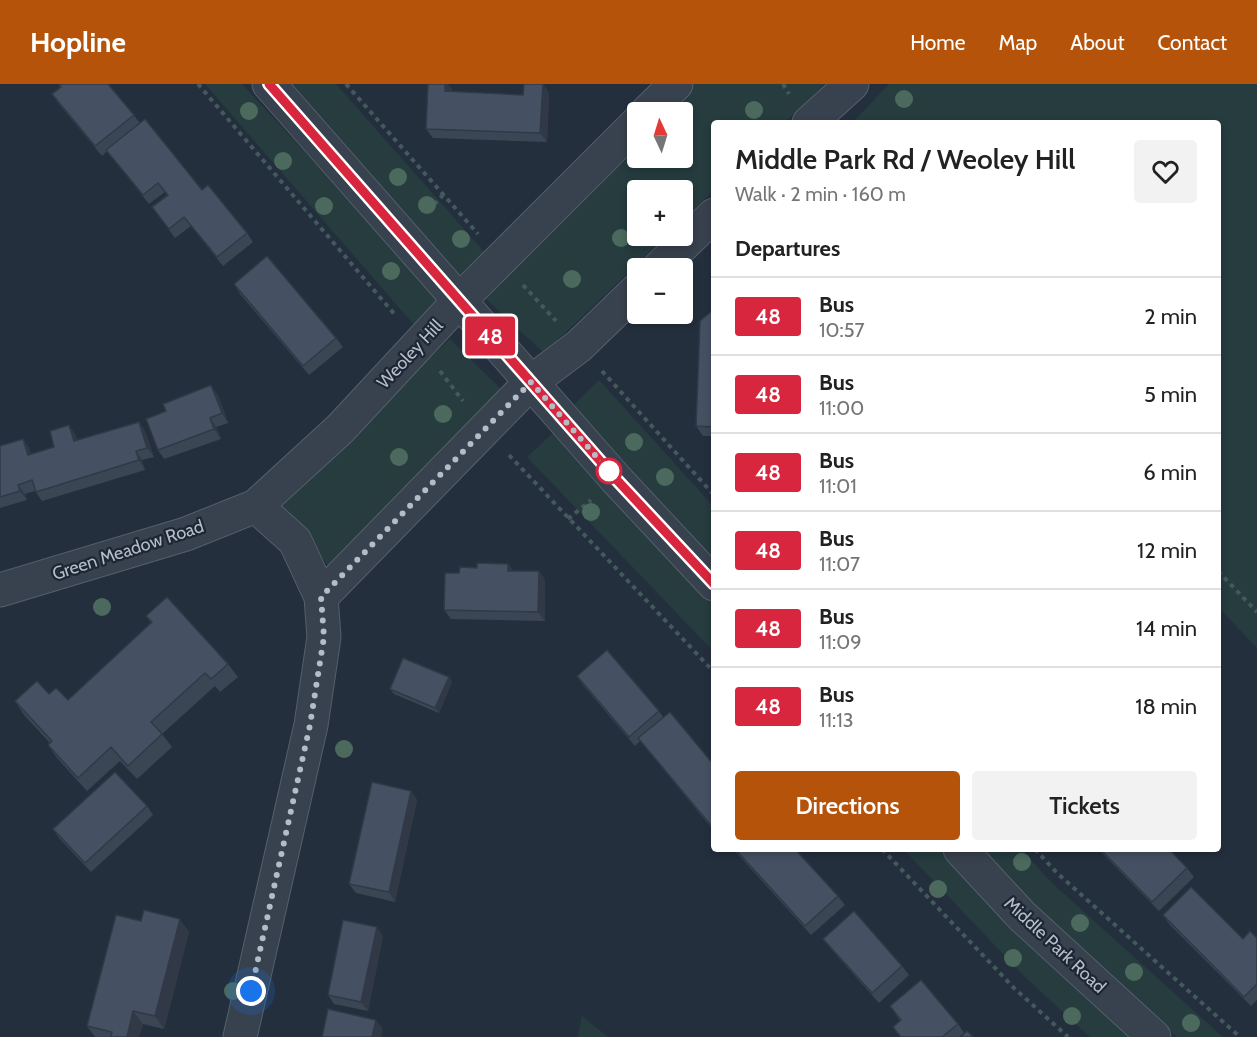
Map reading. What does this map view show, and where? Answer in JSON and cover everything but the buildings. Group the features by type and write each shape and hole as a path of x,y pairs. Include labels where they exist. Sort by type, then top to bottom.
{"street":[{"path":"269,84 531,382 711,581"},
{"path":"657,102 676,84"},
{"path":"812,120 852,84"},
{"name":"Weoley Hill","path":"256,506 340,429 459,301 627,133"},
{"path":"669,258 711,218"},
{"path":"321,597 486,431 531,382 579,346 627,300"},
{"path":"240,1037 310,725 324,637 321,597 295,541 256,506"},
{"name":"Green Meadow Road","path":"0,590 186,534 256,506"},
{"name":"Middle Park Road","path":"963,852 1022,916 1154,1037"}],"path":[{"path":"198,84 420,344 486,431 711,669"},
{"path":"346,84 500,259 711,492"},
{"path":"1221,574 1257,612"},
{"path":"885,852 1014,988 1068,1037"},
{"path":"1038,852 1057,873 1240,1037"}],"green space":[{"path":"205,84 242,84 446,304 421,333"},
{"path":"293,84 336,84 486,254 466,283"},
{"path":"694,84 825,84 787,120 711,120 711,193 693,211 693,180 627,180 627,246 656,246 644,258 627,258 627,274 544,353 484,297 627,151 627,168 693,168 693,102 676,102"},
{"path":"889,84 1257,84 1257,648 1221,610 1221,120 855,120"},
{"path":"450,339 506,394 331,569 277,501"},
{"path":"599,380 711,504 711,559 571,408"},
{"path":"554,432 711,602 711,649 527,457"},
{"path":"906,852 942,852 1018,935 1133,1037 1090,1037 1025,977"},
{"path":"982,852 1024,852 1051,882 1223,1037 1177,1037 1042,917"},
{"path":"582,1016 608,1037 578,1037"}],"bus line":[{"name":"48","path":"269,84 616,479 711,581"}],"route":[{"path":"251,991 310,725 324,637 321,597 486,431 531,382 616,479 609,471"}]}
